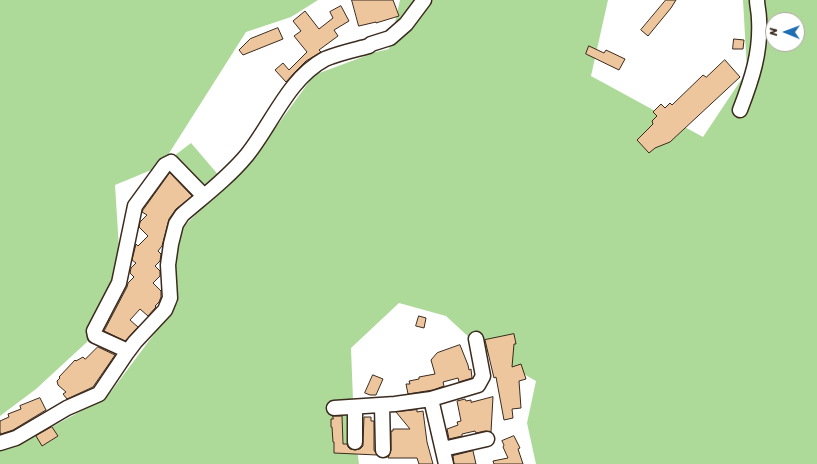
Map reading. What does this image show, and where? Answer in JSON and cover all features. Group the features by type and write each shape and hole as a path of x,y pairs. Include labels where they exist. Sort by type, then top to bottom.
{"street":[{"path":"0,443 16,438 67,408 100,394 128,351 165,310 170,298 168,265 176,224 182,216 234,169 248,153 295,84 312,68 336,54 369,46 390,38 406,24 424,0"},
{"path":"740,110 751,81 758,52 759,18 757,0"},
{"path":"128,351 95,336 94,331 119,283 135,206 165,165 171,162 204,196"},
{"path":"334,408 395,404 430,399 478,385 483,376 476,340"},
{"path":"430,399 446,464"},
{"path":"382,405 383,450"},
{"path":"355,407 355,442"},
{"path":"443,449 487,439"}],"green space":[{"path":"0,0 318,0 291,17 246,32 161,166 115,185 120,264 87,342 36,389 0,416"},
{"path":"400,0 608,0 591,76 703,137 747,71 743,0 817,0 817,464 536,464 527,423 536,381 485,352 446,316 399,303 351,348 354,426 359,464 0,464 0,450 22,443 107,397 178,302 175,265 182,228 252,160 314,75 376,52 389,49"},
{"path":"191,143 221,178 211,184 197,189 170,159"}],"building":[{"path":"352,0 393,0 399,16 376,23 359,26"},
{"path":"666,0 676,0 648,36 641,30"},
{"path":"341,6 349,21 334,30 338,36 319,50 321,52 306,61 286,82 275,70 283,63 289,70 307,52 294,36 301,31 293,21 305,11 319,29 333,18 330,12"},
{"path":"278,28 283,39 243,55 239,50 250,39"},
{"path":"734,39 744,40 743,49 733,49"},
{"path":"589,46 604,53 606,50 625,59 619,70 586,54"},
{"path":"725,60 740,77 670,142 655,148 649,153 637,140 653,124 652,121 657,116 653,112 661,104 665,108 670,103 672,105 703,75 706,77"},
{"path":"170,173 192,196 176,209 169,219 162,246 158,251 161,254 160,261 155,266 160,271 160,276 153,283 161,291 159,302 148,316 140,309 130,320 138,327 125,341 104,331 128,283 134,277 130,273 131,268 136,263 132,260 136,244 138,246 148,236 139,227 140,222 147,215 142,212"},
{"path":"419,316 426,318 424,328 416,326"},
{"path":"514,334 516,344 514,344 512,367 521,364 526,379 519,381 521,408 512,409 513,418 504,420 496,377 494,378 485,340"},
{"path":"460,345 469,370 471,369 472,378 459,382 458,378 443,382 444,386 433,390 408,394 406,384 410,384 409,381 419,379 419,377 435,374 431,360 437,353"},
{"path":"98,347 115,355 93,387 67,399 63,394 66,392 58,385 57,381 60,378 59,377 75,360 76,361 83,357 85,359"},
{"path":"373,375 383,379 376,395 370,395 365,393"},
{"path":"493,397 491,432 485,431 476,433 475,431 449,439 447,429 458,425 457,422 461,421 457,401 465,399 466,401 471,400 471,402"},
{"path":"40,398 46,410 13,430 1,434 0,421 9,417 8,414 21,409 20,406"},
{"path":"417,410 417,412 423,411 427,442 433,464 419,464 417,458 388,458 391,450 391,431 393,431 393,429 410,429 396,412"},
{"path":"333,416 342,416 343,444 347,444 350,449 355,450 360,449 363,446 364,417 371,417 371,421 374,421 374,450 377,455 334,453 334,442 331,427 331,419 333,419"},
{"path":"52,427 58,436 42,446 36,436"},
{"path":"514,436 520,448 518,449 523,464 494,464 493,461 508,458 502,441"},
{"path":"473,451 476,464 454,464 453,456"}]}
